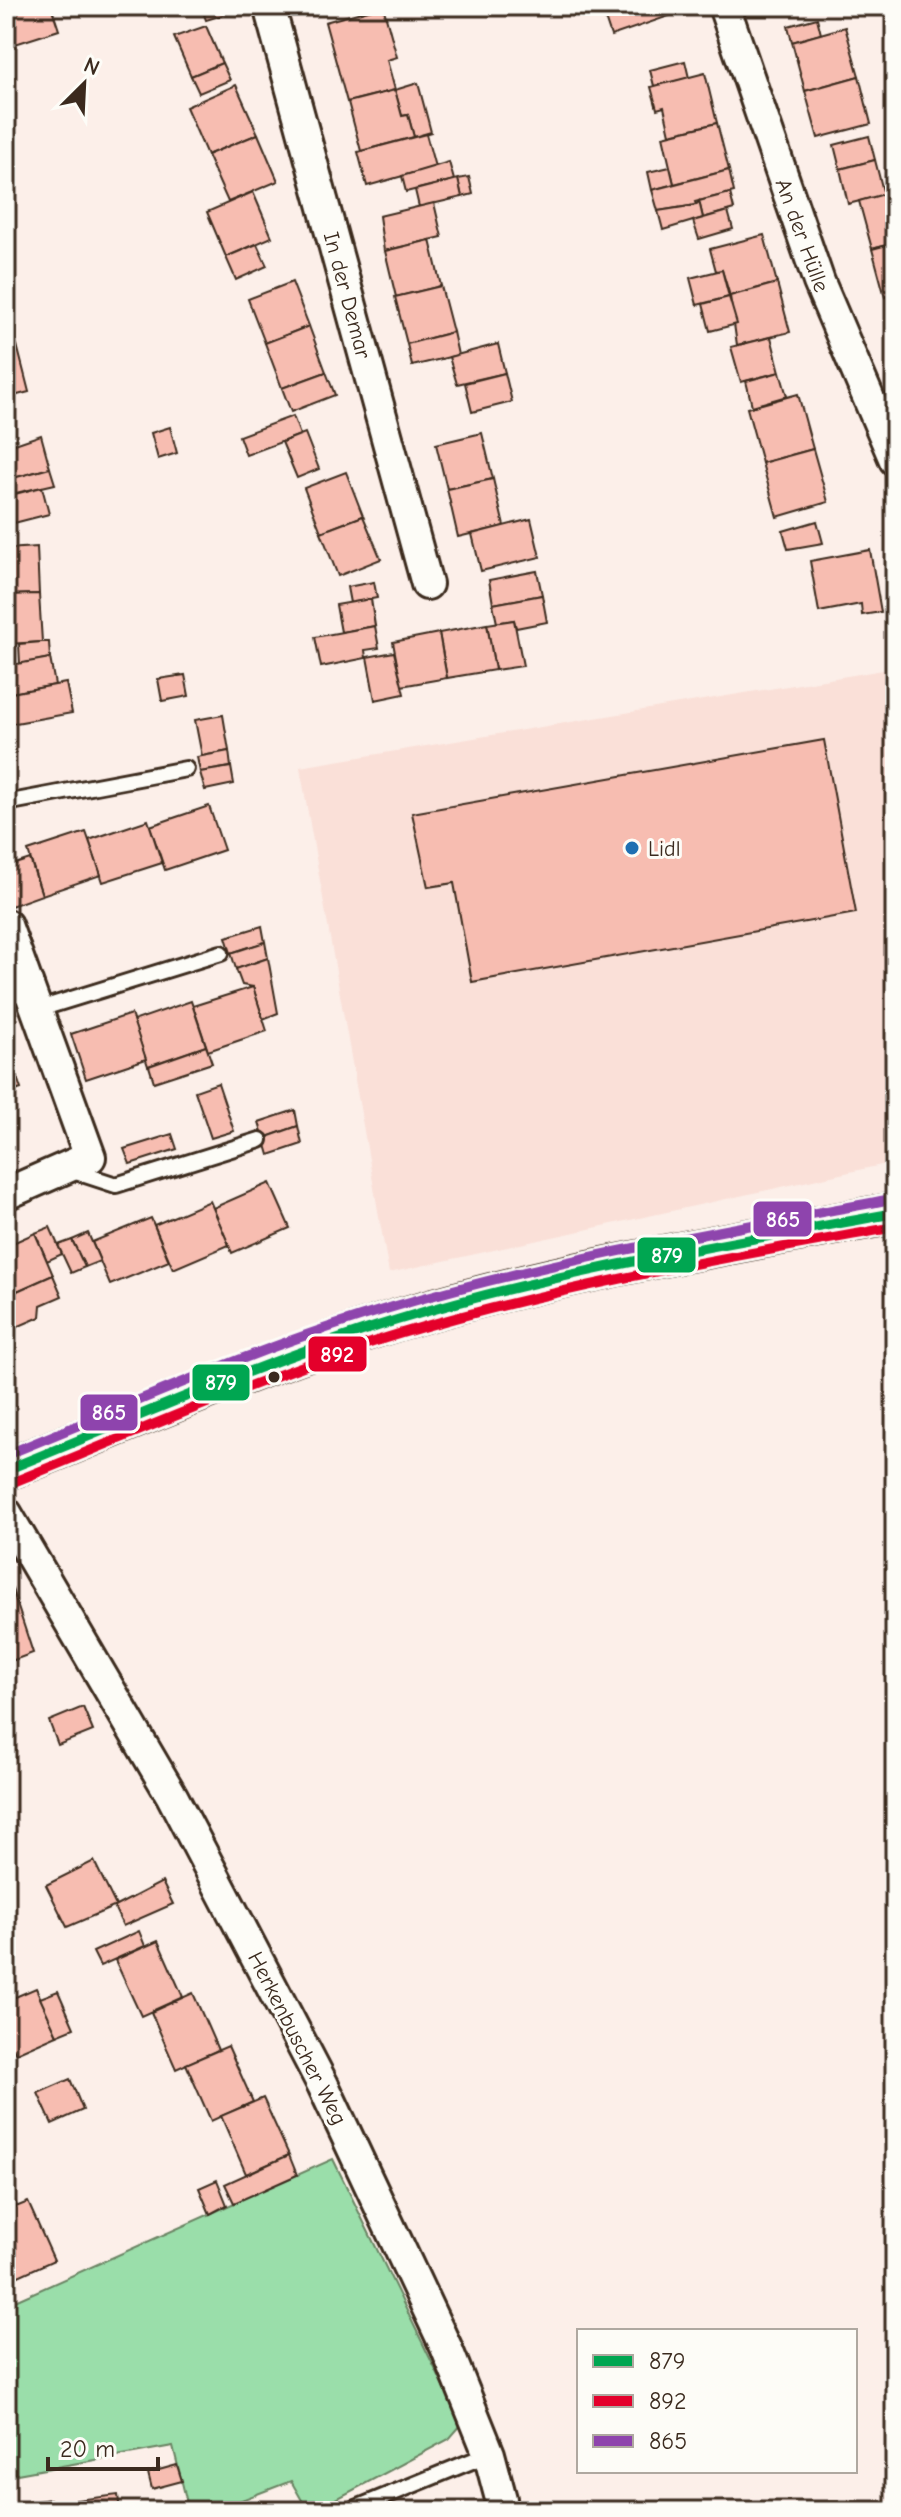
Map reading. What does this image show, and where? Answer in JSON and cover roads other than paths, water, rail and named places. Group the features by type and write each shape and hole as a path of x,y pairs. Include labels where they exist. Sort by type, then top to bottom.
{"street":[{"name":"In der Demar","path":"269,6 427,584"},
{"name":"An der Hülle","path":"724,6 819,282 895,460"},
{"path":"6,925 24,999 90,1157 6,1194"},
{"path":"6,1470 302,1352 398,1320 669,1255 895,1213"},
{"name":"Herkenbuscher Weg","path":"6,1513 165,1782 249,1941 400,2243 489,2454 501,2499"}],"lane":[{"path":"6,803 186,769"},
{"path":"24,999 221,953"},
{"path":"65,1169 116,1185 260,1140"},
{"path":"349,2511 489,2454"}],"place":[{"name":"Lidl","path":"632,848"}]}
